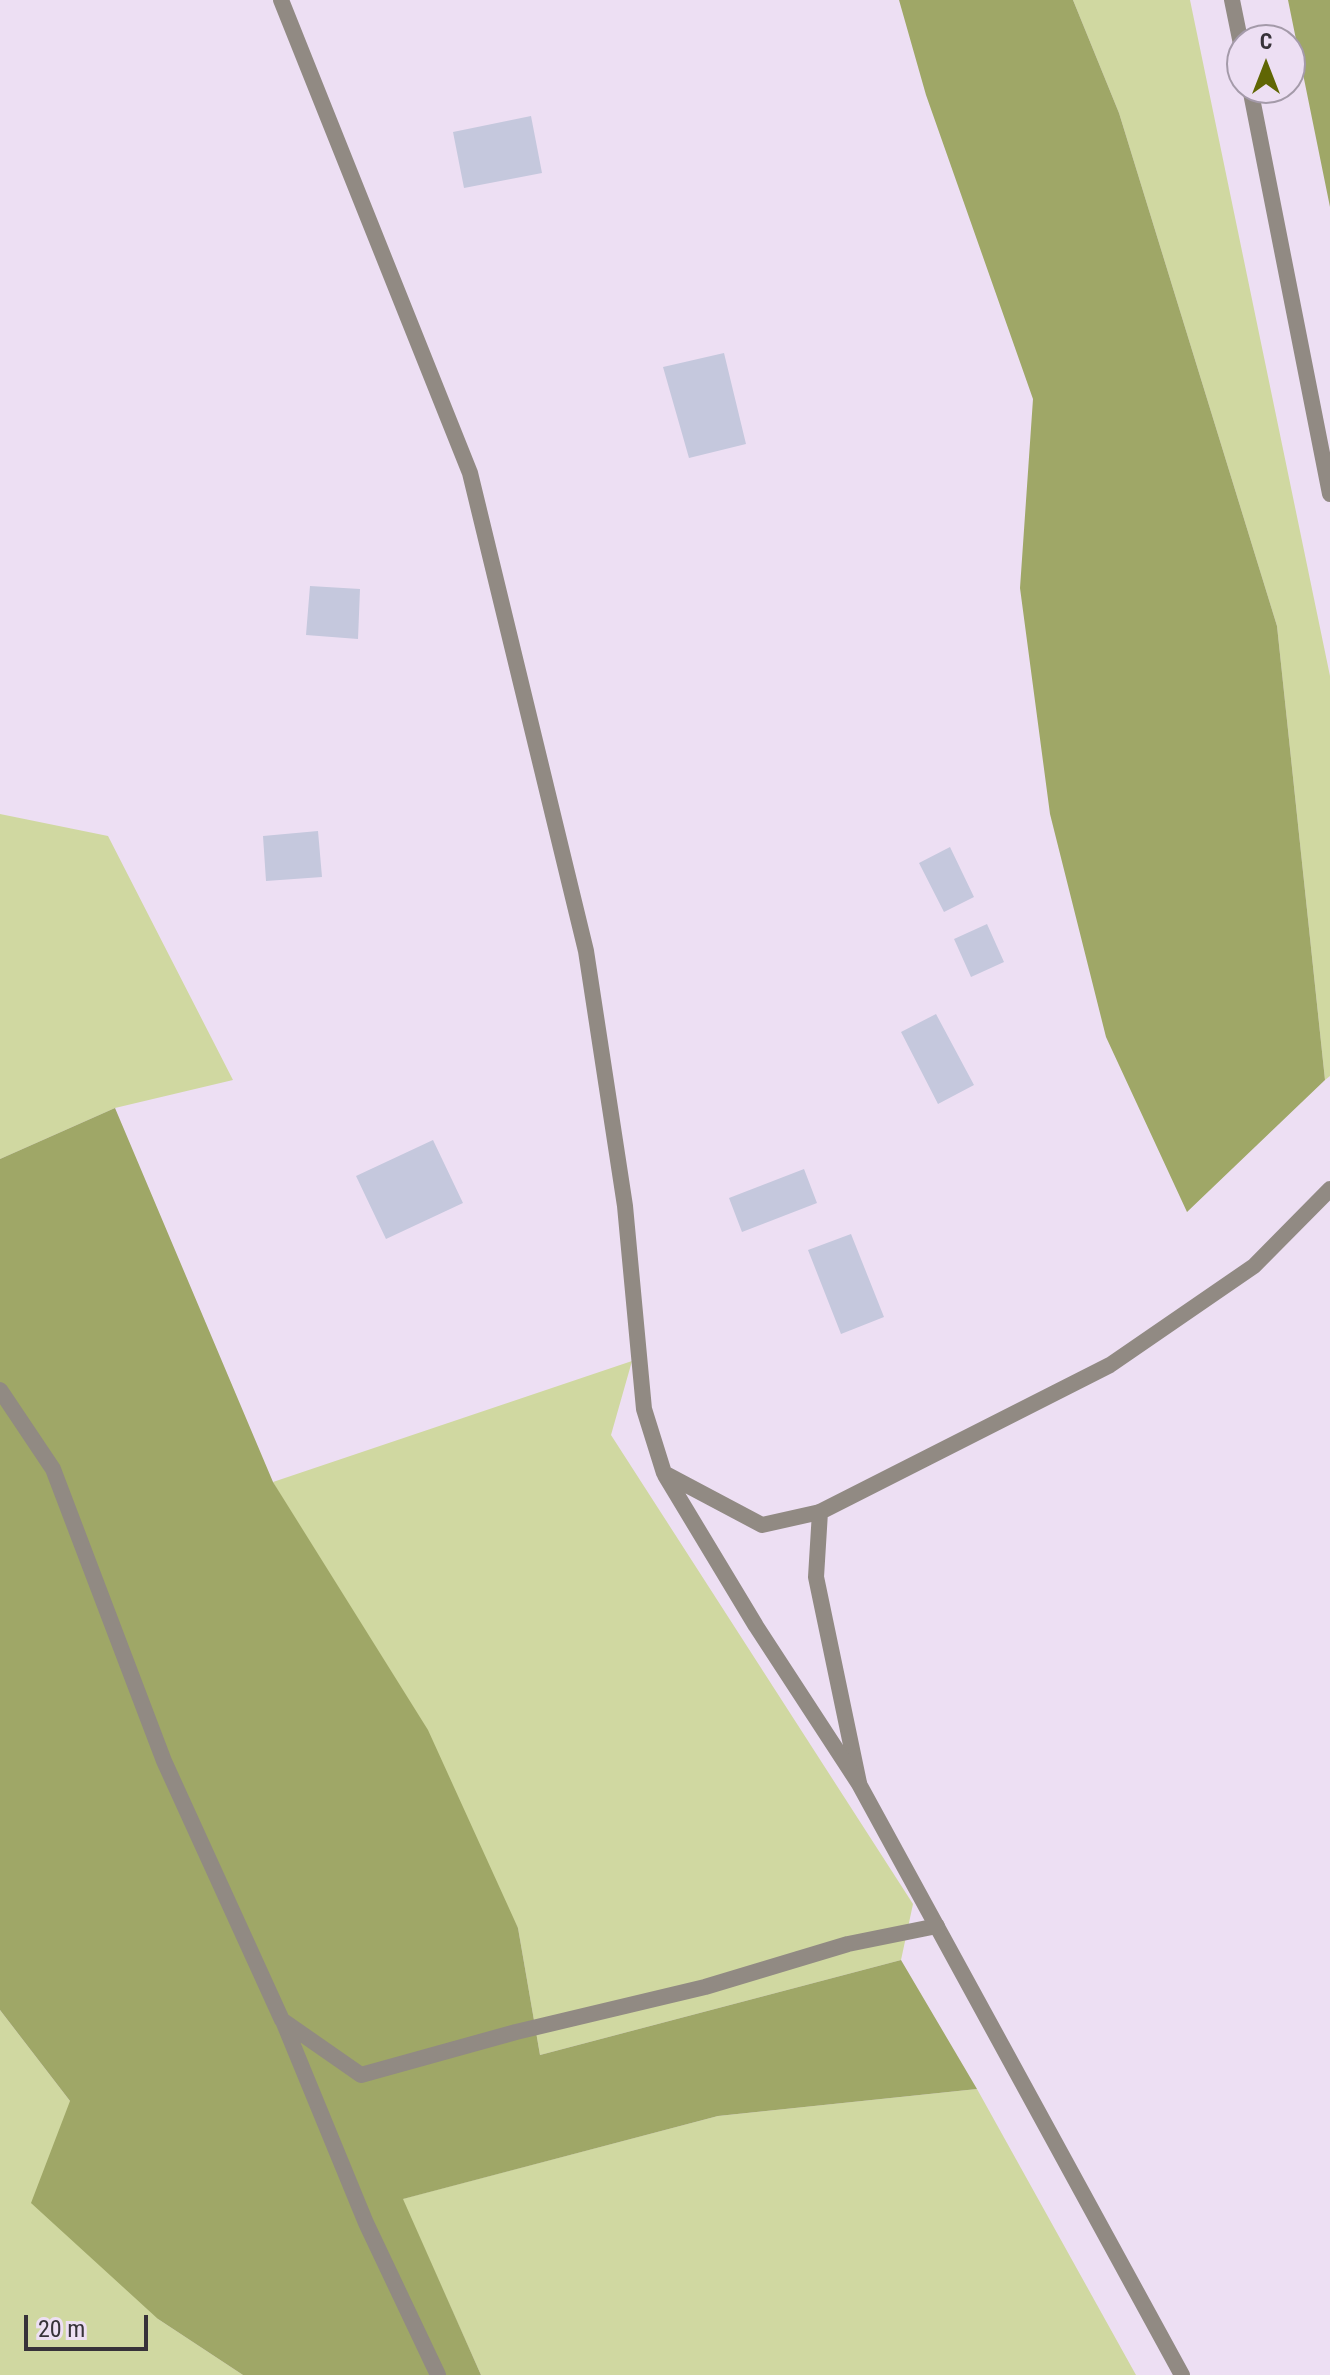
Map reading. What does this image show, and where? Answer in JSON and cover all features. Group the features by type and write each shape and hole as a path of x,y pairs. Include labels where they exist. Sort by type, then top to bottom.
{"street":[{"path":"281,0 470,473 586,951 625,1206 644,1409 664,1473 756,1626 859,1784 1182,2375"},
{"path":"1232,0 1237,24"},
{"path":"1253,104 1330,494"},
{"path":"664,1473 762,1525 820,1512 1110,1365 1254,1266 1330,1189"},
{"path":"0,1390 53,1469 164,1761 282,2020 366,2223 438,2375"},
{"path":"820,1512 816,1577 859,1784"},
{"path":"282,2020 361,2075 516,2032 705,1987 848,1944 937,1926"}],"green space":[{"path":"899,0 1073,0 1119,113 1277,626 1325,1080 1187,1212 1106,1037 1050,814 1020,588 1033,399 926,95"},
{"path":"1073,0 1190,0 1330,676 1330,1076 1325,1080 1277,626 1119,113"},
{"path":"1288,0 1330,0 1330,207 1306,89 1306,24 1293,24"},
{"path":"0,814 108,836 233,1080 115,1108 0,1159"},
{"path":"115,1108 273,1482 428,1730 518,1928 540,2055 901,1960 977,2089 718,2116 403,2199 481,2375 243,2375 158,2319 31,2203 70,2101 0,2010 0,1159"},
{"path":"632,1361 611,1435 913,1904 901,1960 540,2055 518,1928 273,1482"},
{"path":"0,2010 70,2101 158,2319 243,2375 0,2375"},
{"path":"977,2089 1136,2375 481,2375 402,2199 718,2116"}],"building":[{"path":"531,116 542,173 464,188 453,132"},
{"path":"724,353 746,444 689,458 663,367"},
{"path":"310,586 360,589 358,639 306,635"},
{"path":"318,831 322,877 266,881 263,836"},
{"path":"950,847 974,897 944,912 919,863"},
{"path":"987,924 1004,962 971,977 954,939"},
{"path":"936,1014 974,1085 938,1104 901,1032"},
{"path":"433,1140 463,1203 386,1239 356,1176"},
{"path":"804,1169 817,1203 742,1232 729,1198"},
{"path":"851,1234 884,1317 841,1334 808,1250"}]}
